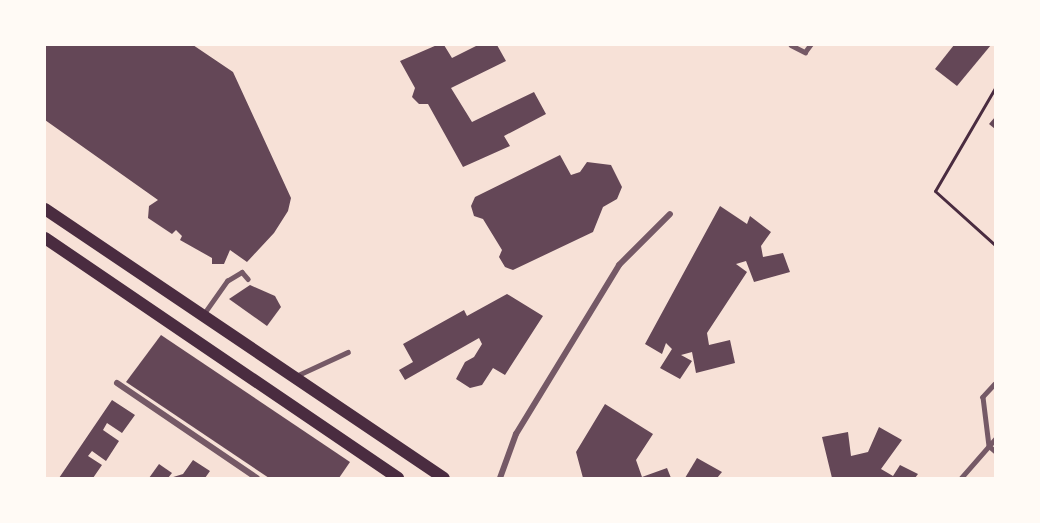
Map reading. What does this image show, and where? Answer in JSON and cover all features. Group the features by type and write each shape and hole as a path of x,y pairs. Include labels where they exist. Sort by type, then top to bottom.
{"main road":[{"path":"45,209 444,478"},
{"path":"45,238 398,478"}],"street":[{"path":"500,478 516,434 619,265 670,214"},
{"path":"117,383 257,478"}],"lane":[{"path":"791,45 805,52 810,45"},
{"path":"203,315 227,281 242,272 248,279"},
{"path":"295,377 348,352"},
{"path":"995,384 983,397 988,446 995,451"},
{"path":"961,478 995,439"}],"path":[{"path":"995,88 935,191 995,245"}],"building":[{"path":"45,45 193,45 233,72 291,198 288,211 274,233 247,262 230,250 224,264 212,264 212,258 180,240 182,236 176,230 172,234 148,218 149,206 158,200 45,120"},
{"path":"437,45 444,45 452,58 478,45 497,45 506,61 451,88 472,122 534,92 546,114 504,136 510,146 463,167 428,104 419,104 412,97 415,88 400,61"},
{"path":"954,45 991,45 957,86 935,69"},
{"path":"995,117 995,129 989,124"},
{"path":"560,155 571,175 580,172 587,162 611,165 622,187 617,199 603,207 593,232 513,270 505,267 499,257 502,250 483,219 474,216 471,206 475,197"},
{"path":"720,206 747,224 750,216 771,232 761,246 763,257 783,253 790,272 754,282 746,261 736,264 747,272 707,333 709,345 730,340 735,363 696,373 692,352 681,355 692,361 680,379 660,368 672,349 666,343 662,354 645,344"},
{"path":"250,285 275,296 281,307 267,326 229,299"},
{"path":"507,294 543,316 505,375 493,368 482,385 470,388 456,379 465,362 474,357 482,344 479,338 405,380 399,370 413,362 403,344 464,310 467,316"},
{"path":"161,335 350,462 339,478 269,478 126,382"},
{"path":"112,400 135,415 122,433 107,423 103,430 119,441 106,461 92,451 88,456 102,465 93,478 59,478"},
{"path":"605,404 653,434 636,460 642,477 667,468 671,478 583,478 576,452"},
{"path":"879,427 902,440 881,469 893,476 900,465 918,474 915,478 832,478 822,437 848,432 851,456 868,452"},
{"path":"697,458 722,472 717,478 685,478"},
{"path":"193,460 210,471 205,478 170,478 183,474"},
{"path":"159,464 172,473 168,478 149,478"}]}
